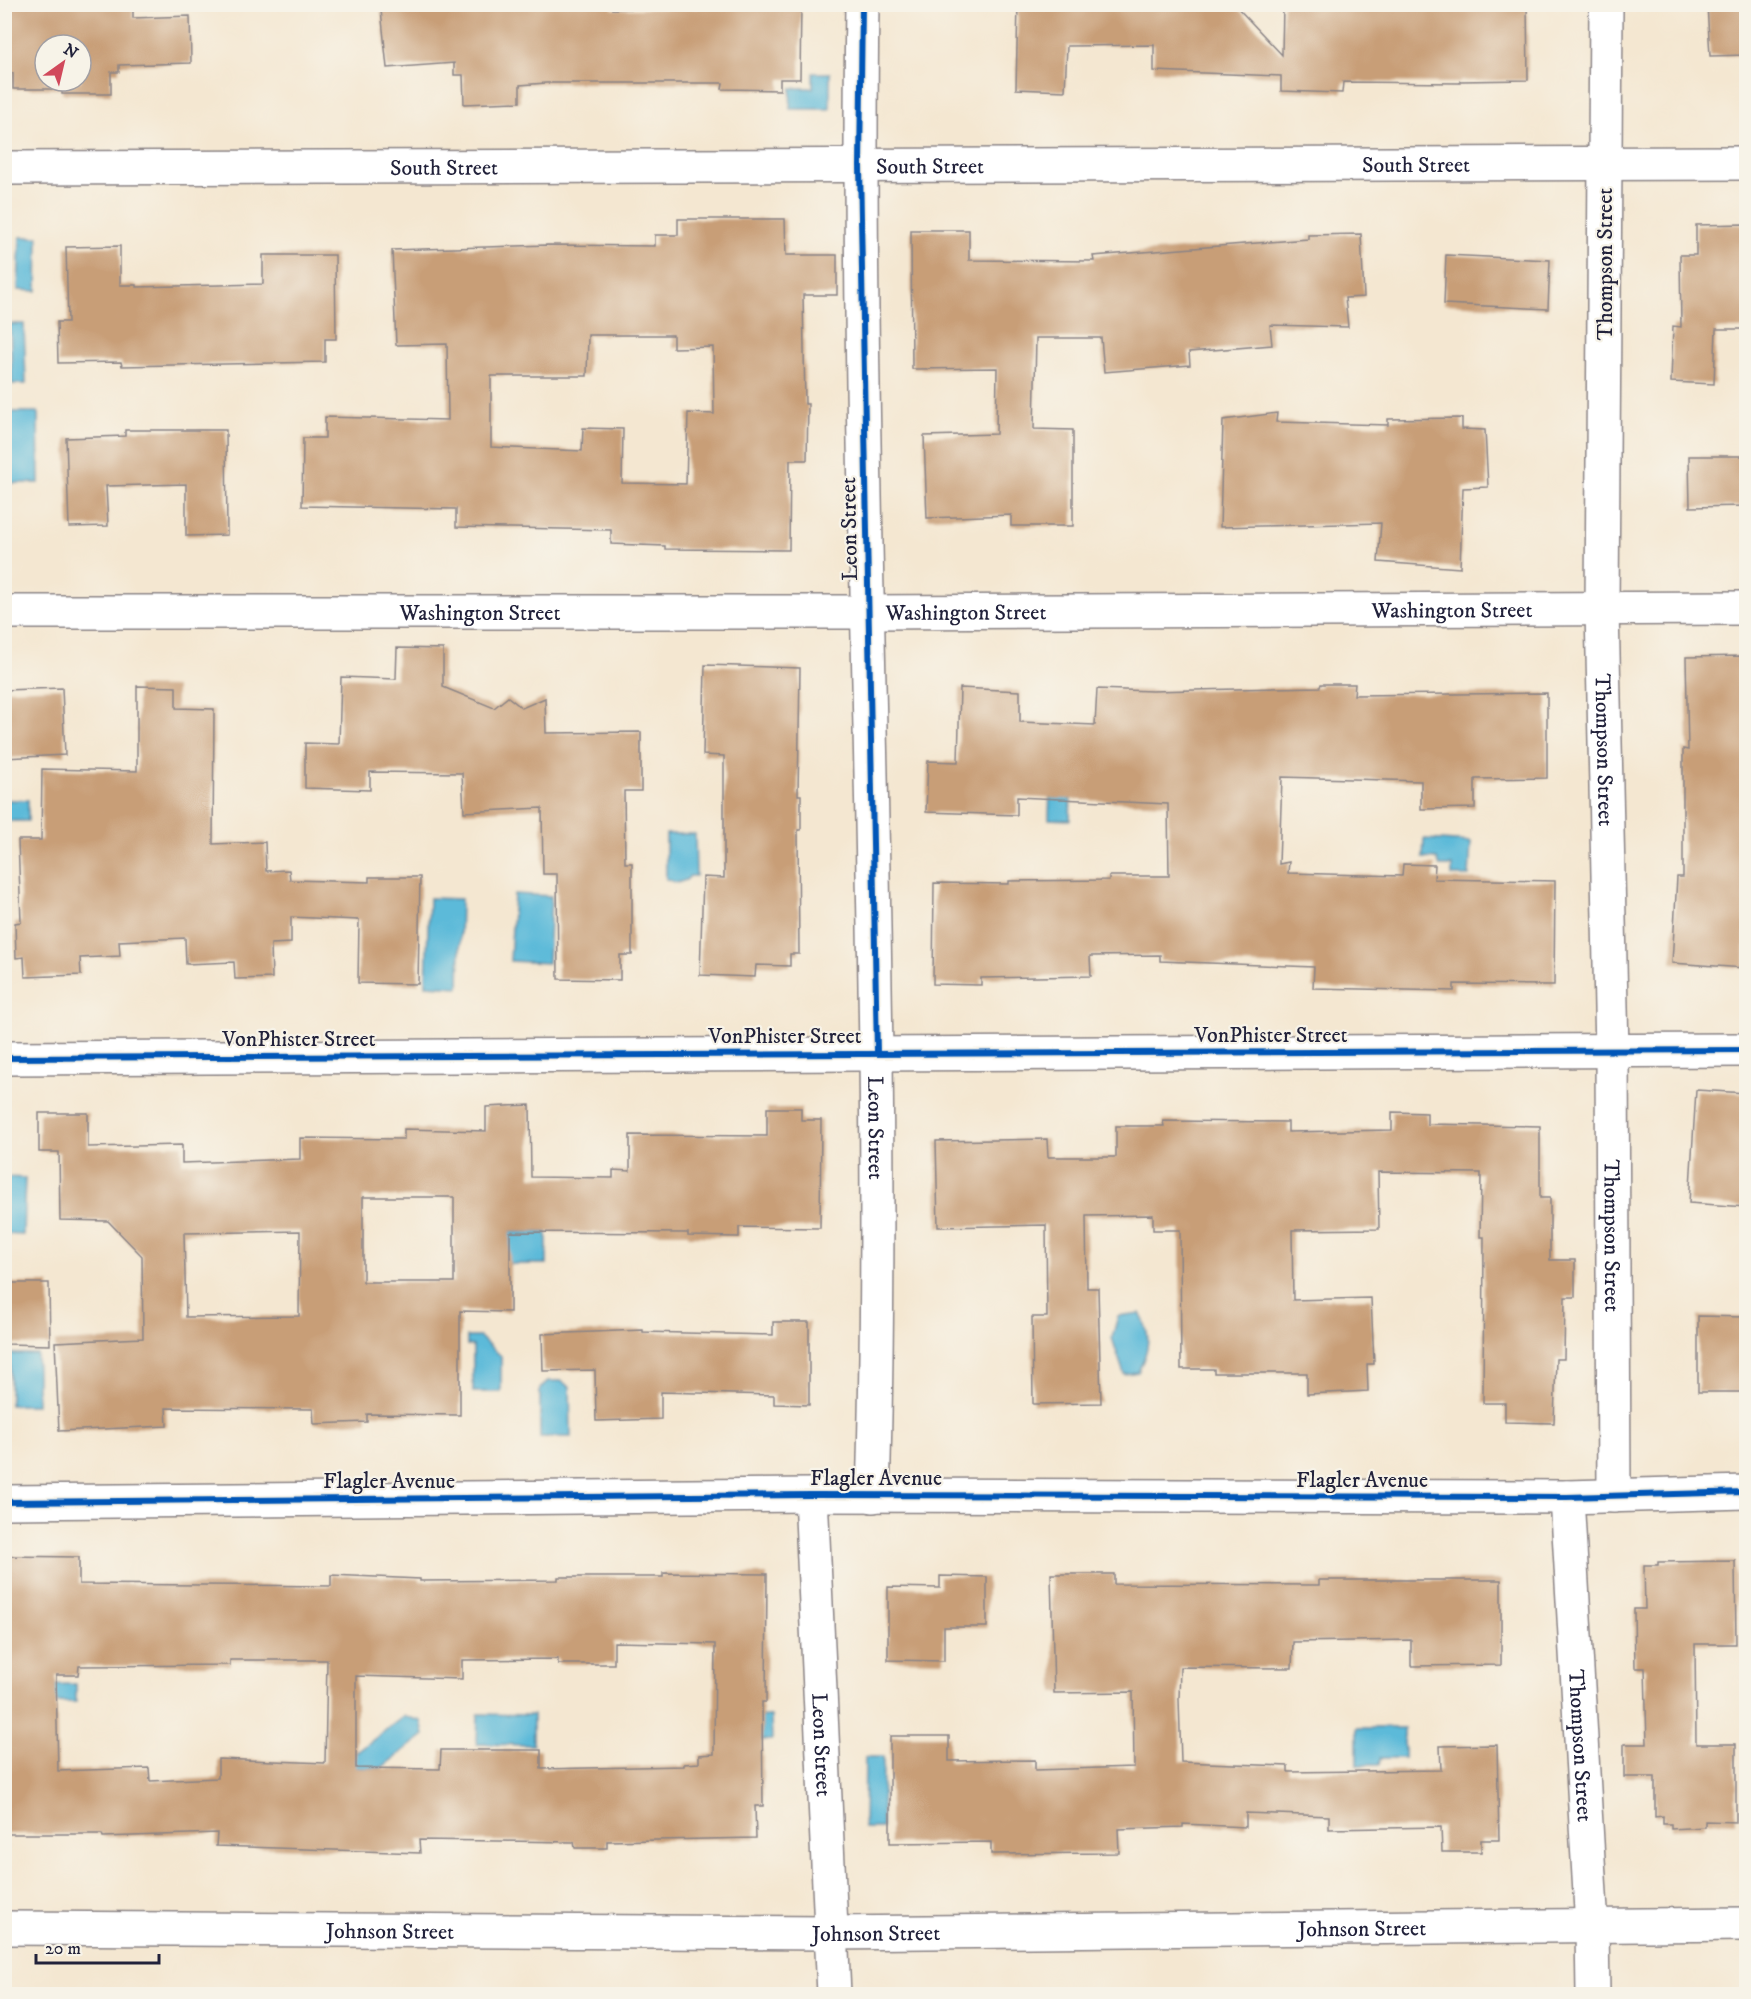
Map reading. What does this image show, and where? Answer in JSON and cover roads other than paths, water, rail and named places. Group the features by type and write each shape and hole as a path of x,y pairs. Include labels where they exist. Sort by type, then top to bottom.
{"street":[{"name":"Leon Street","path":"862,4 860,166 877,1053 873,1496"},
{"name":"Thompson Street","path":"1606,4 1602,610 1612,1051 1614,1496"},
{"name":"South Street","path":"4,168 1746,163"},
{"name":"Washington Street","path":"4,612 867,612 1746,608"},
{"name":"VonPhister Street","path":"4,1058 1746,1050"},
{"name":"Flagler Avenue","path":"4,1502 811,1495 1567,1497 1746,1492"},
{"name":"Leon Street","path":"811,1495 817,1591 829,1933 834,1995"},
{"name":"Thompson Street","path":"1567,1497 1592,1928 1593,1995"},
{"name":"Johnson Street","path":"4,1928 829,1933 1592,1928 1746,1924"}],"water":[{"path":"813,73 830,73 830,109 790,109 791,88 813,88"},
{"path":"20,237 38,237 37,291 18,290"},
{"path":"10,324 24,324 26,384 12,384"},
{"path":"8,412 38,412 39,483 5,483 4,424 8,424"},
{"path":"1051,758 1072,759 1070,820 1049,819"},
{"path":"4,800 28,800 28,821 5,821"},
{"path":"666,834 695,834 696,876 690,876 677,883 666,879"},
{"path":"1424,839 1471,842 1469,876 1452,876 1452,866 1440,866 1437,859 1423,858"},
{"path":"514,894 551,896 548,963 510,961"},
{"path":"429,898 461,899 459,987 426,985"},
{"path":"5,1177 25,1178 23,1235 5,1234"},
{"path":"500,1232 547,1232 547,1264 501,1264"},
{"path":"1140,1313 1148,1336 1145,1357 1138,1372 1124,1374 1112,1338 1118,1316"},
{"path":"467,1337 480,1337 501,1356 501,1392 473,1392 473,1346 467,1345"},
{"path":"10,1354 37,1354 37,1405 10,1405"},
{"path":"548,1381 561,1381 570,1387 571,1437 540,1437 540,1388"},
{"path":"76,1684 76,1702 23,1703 22,1685"},
{"path":"478,1714 533,1715 533,1745 477,1744"},
{"path":"404,1716 421,1721 424,1735 381,1768 355,1768 352,1756"},
{"path":"771,1716 772,1740 717,1741 717,1718"},
{"path":"1357,1728 1404,1728 1404,1758 1380,1758 1379,1765 1357,1765"},
{"path":"865,1757 883,1757 882,1828 864,1828"}]}
